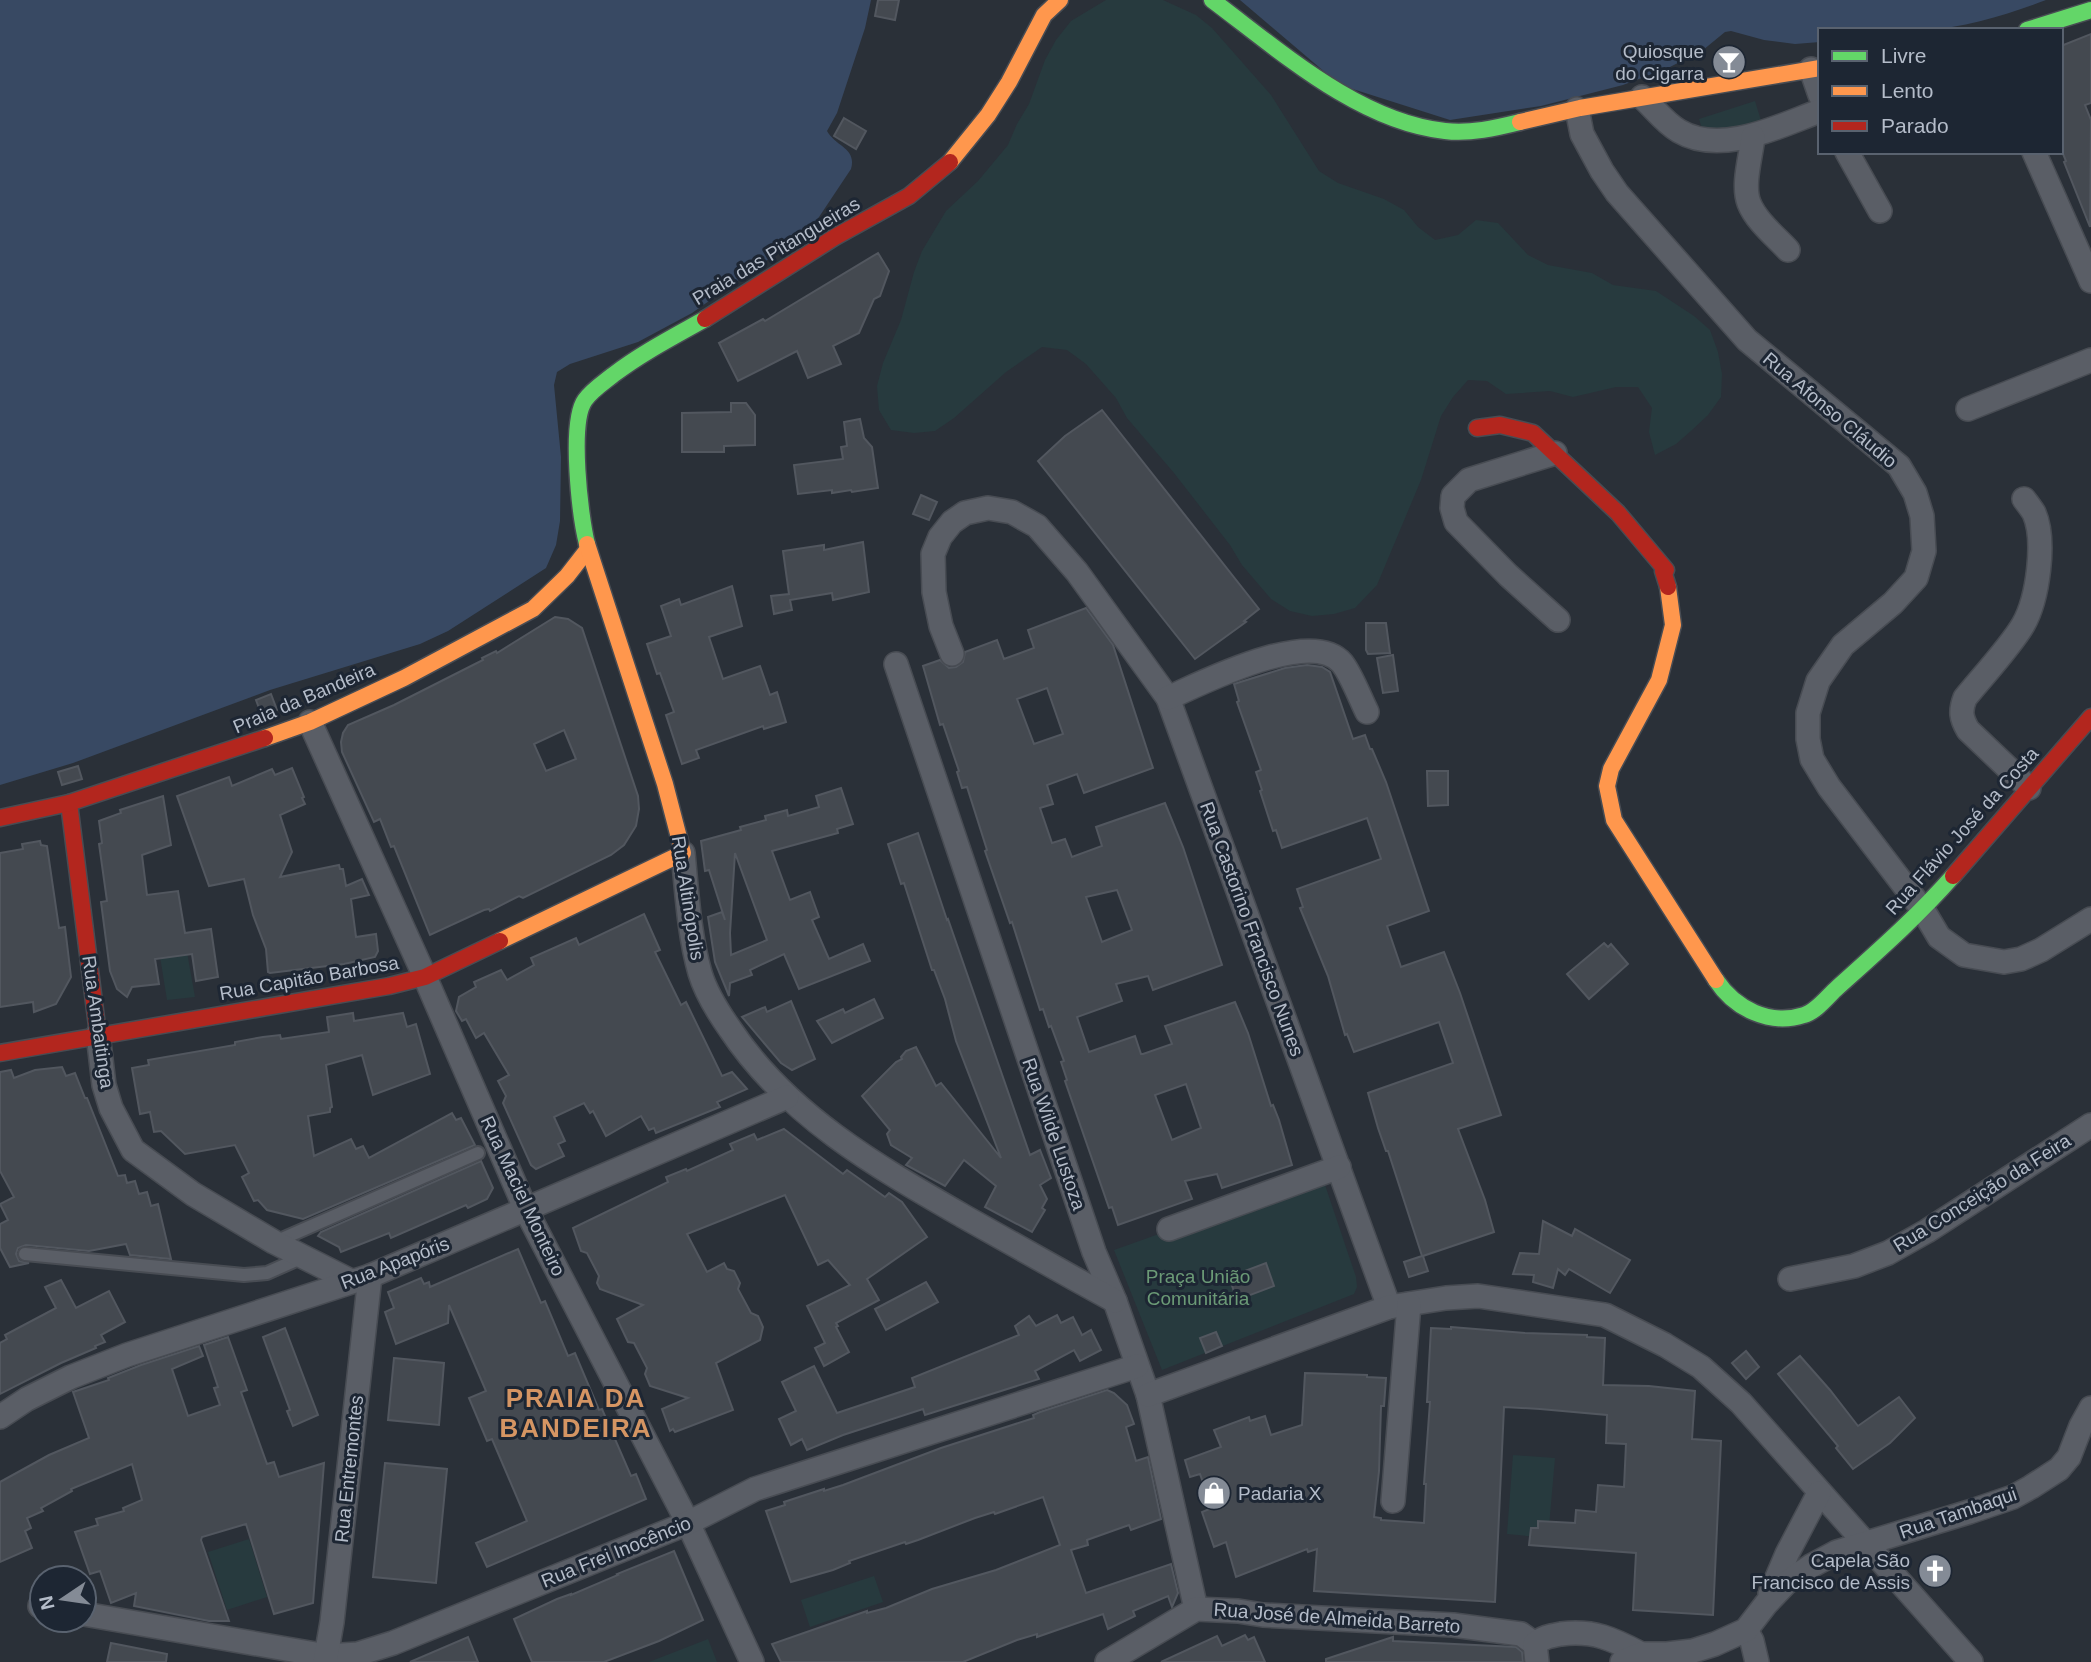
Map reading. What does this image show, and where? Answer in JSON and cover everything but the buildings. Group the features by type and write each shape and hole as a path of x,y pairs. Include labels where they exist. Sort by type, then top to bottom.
{"main road":[{"name":"Praia das Pitangueiras","path":"588,549 581,519 577,425 583,402 595,389 641,354 726,308 835,237 909,196 944,168 966,145 988,115 1009,82 1044,15 1060,0"},
{"path":"1212,0 1331,87 1382,113 1428,129 1473,130 1642,97 1758,80 1815,68"},
{"path":"2033,28 2091,10"},
{"name":"Rua Flávio José da Costa","path":"1477,428 1500,425 1533,433 1618,513 1666,570 1663,571 1671,598 1673,625 1659,680 1611,769 1607,786 1609,806 1614,820 1724,992 1743,1007 1764,1018 1784,1019 1807,1015 1923,911 2091,717"},
{"name":"Praia da Bandeira","path":"0,818 177,776 310,722 404,678 540,604 588,549"},
{"name":"Rua Altinópolis","path":"588,549 665,784 683,853"},
{"path":"540,604 566,601"},
{"path":"590,605 613,620"},
{"name":"Rua Ambaitinga","path":"69,803 98,1034"},
{"name":"Rua Capitão Barbosa","path":"0,1053 98,1034 328,998 425,977 683,853"}],"street":[{"path":"1642,97 1679,131 1702,139 1753,137 1818,112"},
{"name":"Rua Afonso Cláudio","path":"1577,109 1582,134 1602,171 1650,231 1747,340 1899,466 1915,493 1922,516 1924,551 1916,578 1892,603 1843,645 1818,681 1808,713 1808,739 1812,759 1829,787 1923,911 1939,937 1964,955 2004,962 2021,959 2041,950 2091,919"},
{"path":"1753,137 1748,201 1754,213 1788,250"},
{"path":"1848,154 1880,211"},
{"path":"2035,154 2091,281"},
{"path":"1968,409 2091,360"},
{"path":"1555,453 1469,480 1453,496 1452,508 1456,522 1508,575 1558,620"},
{"path":"2024,499 2033,512 2039,530 2037,580 2030,608 2023,625 1965,698 1961,710 1962,720 1968,730 2029,788"},
{"name":"Rua Castorino Francisco Nunes","path":"952,654 941,626 934,592 933,554 940,537 952,522 965,513 988,508 1012,512 1037,526 1077,572 1168,698 1339,1167 1399,1305"},
{"path":"1168,698 1262,659 1312,650 1329,654 1342,663 1367,712"},
{"name":"Rua Wilde Lustoza","path":"896,664 1094,1252 1115,1301 1148,1395 1196,1609"},
{"name":"Rua Maciel Monteiro","path":"310,722 526,1210 688,1523 752,1662"},
{"name":"Rua Altinópolis","path":"683,853 687,897 701,975 718,1012 742,1048 788,1097 825,1130 892,1176 1115,1301"},
{"name":"Rua Ambaitinga","path":"98,1034 104,1085 111,1108 133,1150 193,1194 274,1242 303,1257 360,1279"},
{"name":"Rua Apapóris","path":"0,1417 27,1399 71,1377 127,1354 360,1279 788,1097"},
{"name":"Rua Conceição da Feira","path":"1790,1279 1854,1266 1888,1252 1927,1231 2091,1125"},
{"path":"1169,1228 1339,1167"},
{"name":"Rua Entremontes","path":"326,1659 360,1279"},
{"path":"1148,1395 1399,1305 1478,1296 1605,1315 1665,1345 1701,1367 1741,1403 1971,1662"},
{"path":"1393,1501 1399,1305"},
{"name":"Rua Frei Inocêncio","path":"98,1617 326,1659 358,1654 393,1643 688,1523 755,1489 1137,1366"},
{"name":"Rua Tambaqui","path":"1766,1604 1786,1583 1837,1552 2013,1497 2059,1469 2068,1457 2091,1408"},
{"path":"2075,1443 2091,1460"},
{"path":"1536,1653 1547,1636 1570,1633 1591,1632 1603,1636 1631,1658 1693,1651 1746,1630 1766,1604 1787,1554 1819,1493"},
{"name":"Rua José de Almeida Barreto","path":"1107,1662 1196,1609 1453,1625 1521,1634 1536,1653"},
{"path":"1746,1630 1757,1662"},
{"path":"1603,1636 1607,1645 1606,1662"}],"lane":[{"path":"274,1242 478,1153"},
{"path":"25,1254 244,1275 267,1273 303,1257"}],"green space":[{"path":"1106,0 1163,0 1196,15 1212,28 1271,95 1319,171 1338,183 1384,199 1404,210 1418,227 1435,240 1458,235 1476,220 1498,223 1528,255 1548,265 1592,273 1613,285 1656,291 1710,330 1722,374 1721,397 1708,415 1692,430 1676,444 1655,455 1649,432 1652,408 1638,387 1616,387 1573,397 1550,391 1506,394 1487,381 1468,380 1441,416 1421,480 1377,585 1355,608 1312,616 1290,611 1271,599 1242,565 1230,545 1174,473 1127,418 1116,398 1086,364 1067,350 1042,347 1006,372 954,418 935,431 914,433 891,430 879,410 877,386 922,251 946,211 978,181 1008,145 1056,40 1071,21"},
{"path":"1755,101 1763,127 1707,145 1699,119"},
{"path":"185,941 195,997 167,1000 158,944"},
{"name":"Praça União Comunitária","path":"1322,1176 1356,1277 1357,1287 1354,1294 1162,1370 1114,1250"},
{"path":"1513,1455 1555,1458 1548,1538 1507,1534"},
{"path":"249,1539 267,1597 227,1610 208,1552"},
{"path":"874,1576 883,1602 810,1627 801,1600"},
{"path":"708,1639 717,1662 649,1662"}],"water":[{"path":"0,0 871,0 865,28 837,113 827,131 851,156 851,169 815,223 692,313 638,342 570,364 557,372 554,385 561,457 560,521 556,545 546,568 448,631 420,644 270,690 73,763 0,785"},
{"path":"1240,0 2046,0 1986,20 1944,28 1818,28 1818,42 1795,44 1725,32 1703,50 1668,68 1623,85 1541,106 1450,120 1340,85"}],"traffic: fast":[{"path":"1212,0 1321,81 1382,114 1413,125 1454,132 1483,130 1520,122"},
{"path":"2033,28 2091,10"},
{"path":"587,544 577,470 578,428 580,411 585,400 624,367 705,319"},
{"path":"1716,980 1733,999 1754,1013 1779,1018 1808,1013 1896,934 1953,876"}],"traffic: slow":[{"path":"950,162 988,115 1009,82 1044,15 1060,0"},
{"path":"1520,122 1580,108 1818,68"},
{"path":"500,941 683,853 665,784 587,544"},
{"path":"265,738 310,722 404,678 533,609 567,576 588,549"},
{"path":"1668,587 1673,625 1659,680 1611,769 1607,786 1614,820 1716,980"}],"traffic: jam":[{"path":"705,319 835,237 909,196 950,162"},
{"path":"1477,428 1500,425 1533,433 1618,513 1666,570 1663,571 1668,587"},
{"path":"1953,876 2091,717"},
{"path":"0,818 69,803 265,738"},
{"path":"69,803 98,1034"},
{"path":"0,1053 389,986 425,977 500,941"}],"place":[{"name":"Quiosque do Cigarra","path":"1729,62"},
{"name":"Padaria X","path":"1214,1493"},
{"name":"Capela São Francisco de Assis","path":"1935,1571"}],"district":[{"name":"PRAIA DA BANDEIRA","path":"576,1413"}]}
